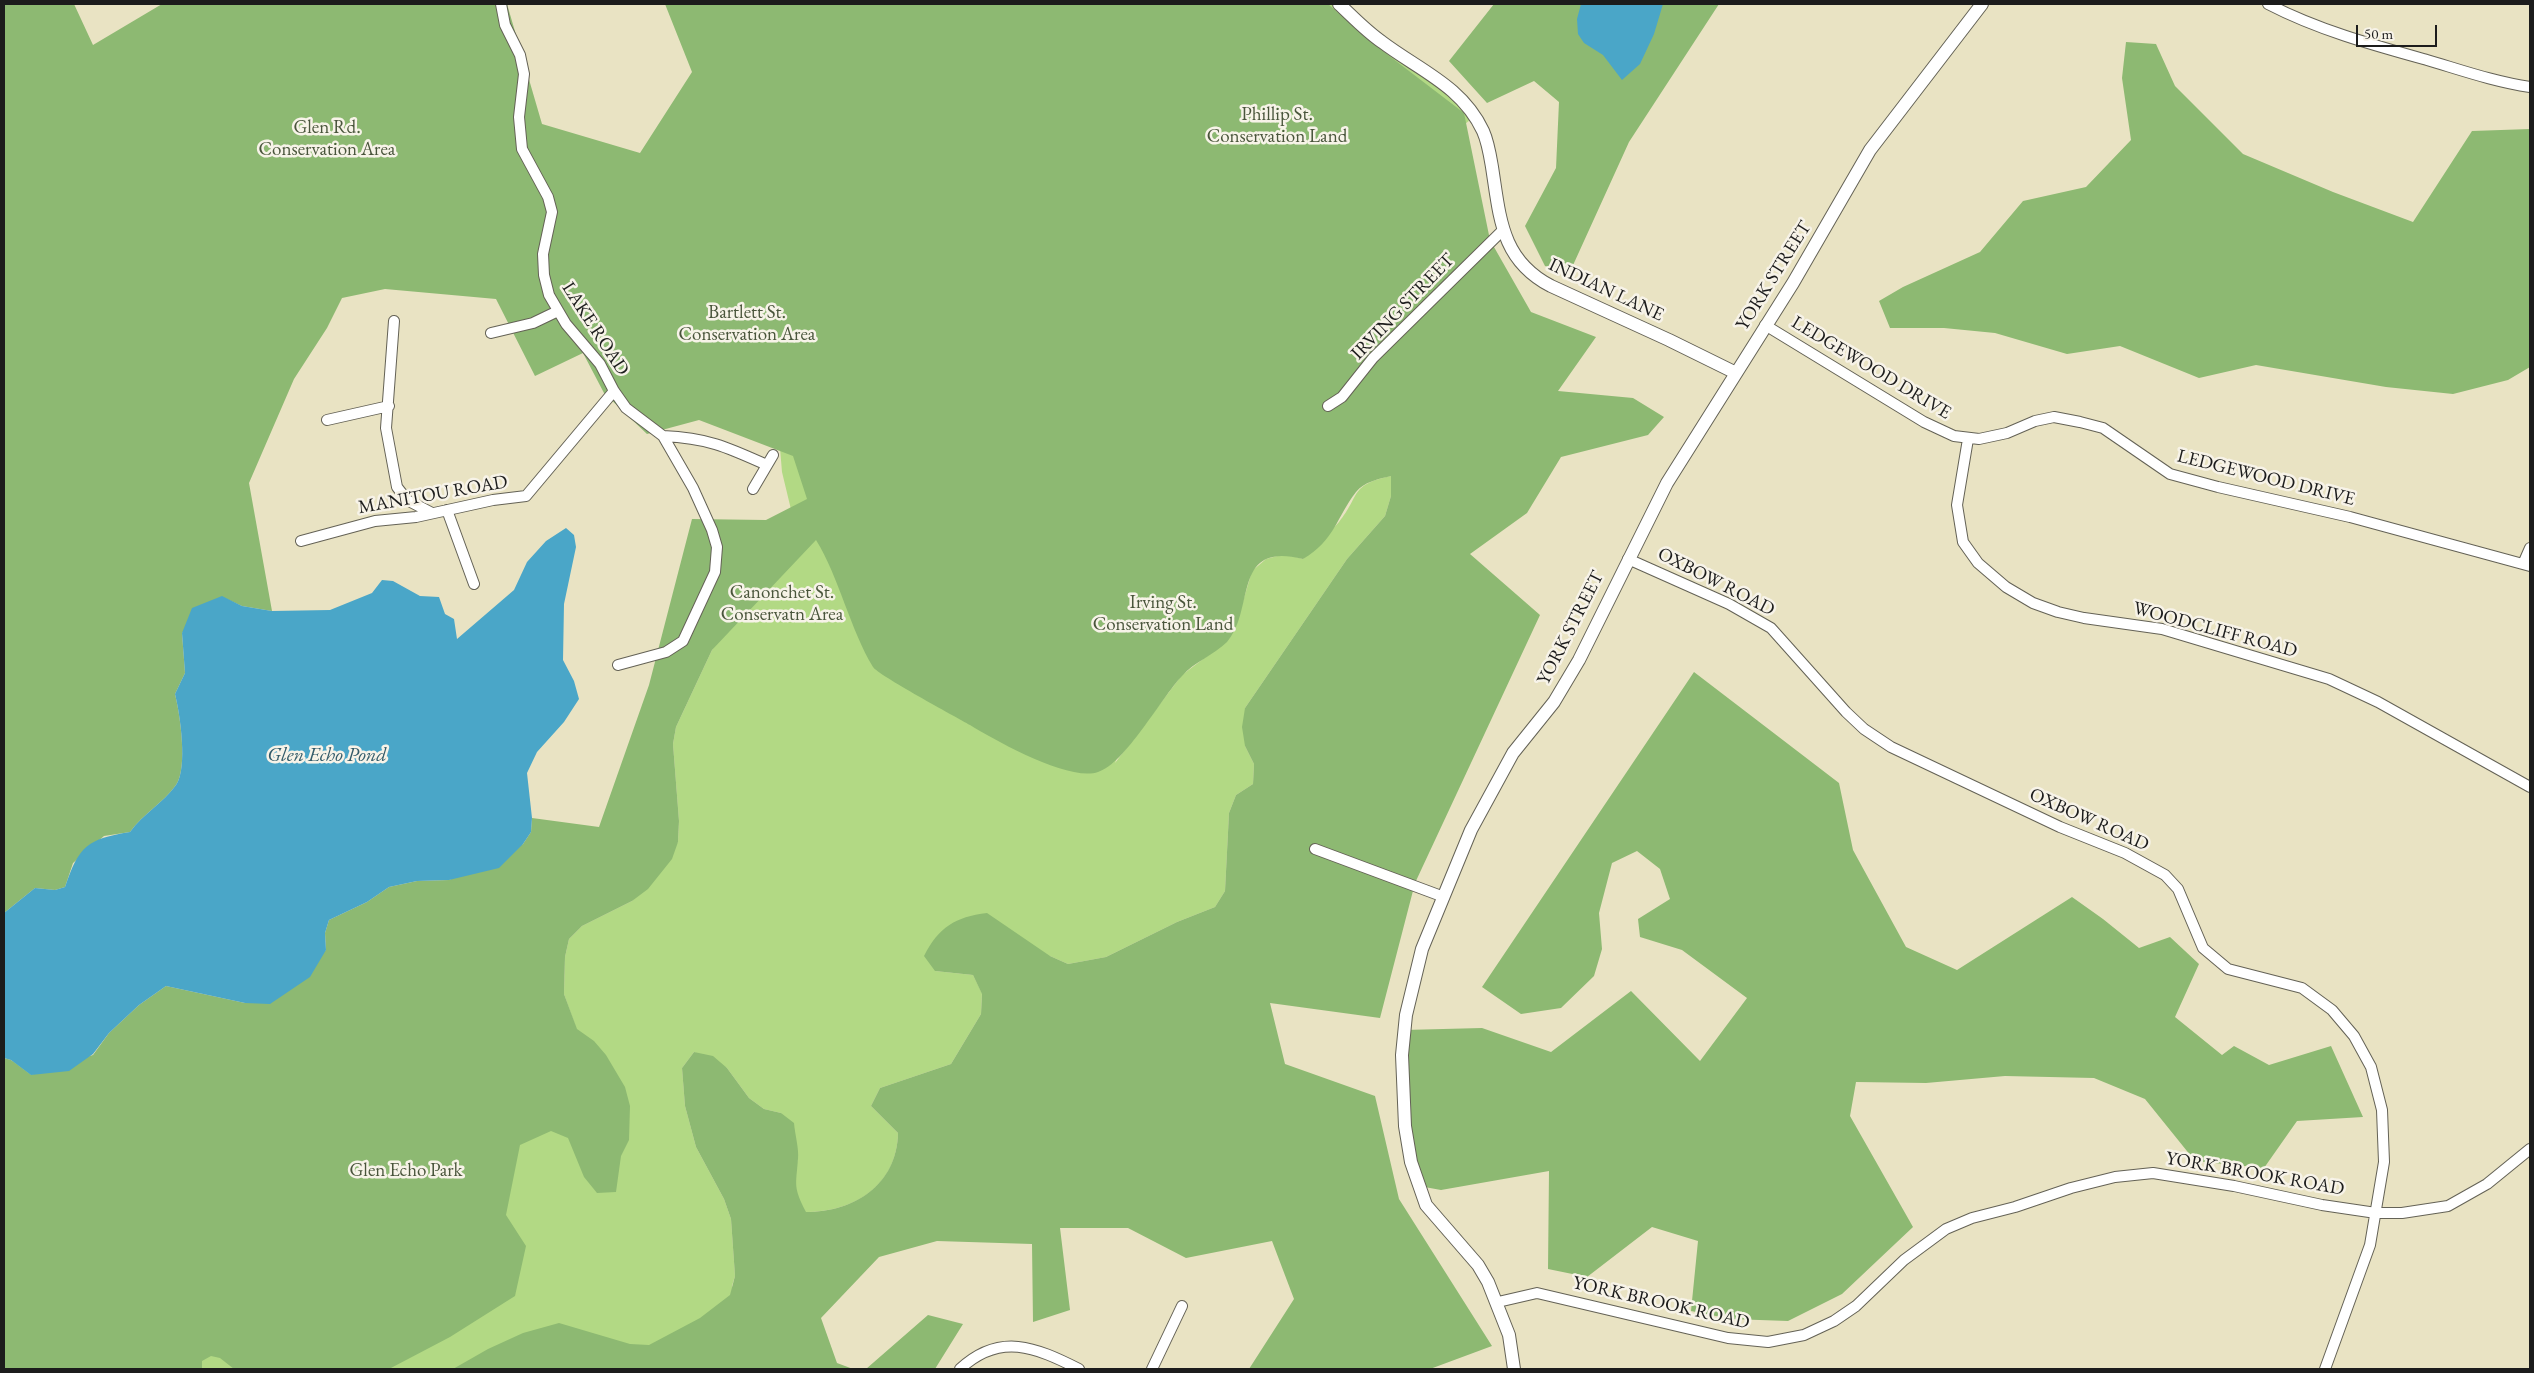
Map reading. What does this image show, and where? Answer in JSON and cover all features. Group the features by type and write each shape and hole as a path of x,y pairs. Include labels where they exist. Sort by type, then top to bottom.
{"street":[{"name":"LAKE ROAD","path":"501,4 505,26 520,54 524,74 519,117 522,148 548,197 552,212 543,254 544,275 549,295 575,336 600,364 614,391 626,408 663,436"},
{"name":"INDIAN LANE","path":"1340,4 1381,42 1447,85 1476,118 1488,147 1502,231 1518,261 1536,278 1736,374"},
{"name":"YORK STREET","path":"1514,1369 1509,1335 1498,1302 1478,1265 1426,1205 1412,1162 1406,1135 1402,1064 1406,1014 1422,948 1471,830 1492,790 1513,754 1554,702 1579,660 1667,484 1792,283 1870,150 1982,4"},
{"path":"2268,4 2340,34 2471,74 2530,87"},
{"name":"IRVING STREET","path":"1328,406 1342,397 1373,358 1502,231"},
{"path":"491,332 533,323 558,311"},
{"path":"394,321 386,428 397,488 407,500 432,513"},
{"name":"LEDGEWOOD DRIVE","path":"1765,325 1924,422 1954,436 1968,439 2007,433 2035,421 2054,417 2080,422 2103,428 2170,474 2350,517 2527,565"},
{"name":"MANITOU ROAD","path":"301,541 375,521 526,496 614,391"},
{"path":"327,420 389,406"},
{"path":"663,436 694,437 719,443 767,465"},
{"path":"618,664 666,652 683,641 691,627 716,565 717,547 712,530 693,488 663,436"},
{"name":"WOODCLIFF ROAD","path":"1968,439 1957,505 1963,542 1978,563 2027,599 2058,612 2075,616 2162,629 2328,679 2378,702 2530,786"},
{"path":"753,489 773,455"},
{"path":"447,510 474,584"},
{"path":"2527,565 2530,548"},
{"name":"OXBOW ROAD","path":"1628,559 1729,604 1770,628 1846,712 1864,729 1891,748 2060,827 2125,854 2165,875 2178,889 2202,948 2228,969 2302,988 2332,1010 2354,1036 2371,1067 2382,1110 2384,1162 2370,1245 2325,1369"},
{"path":"1315,849 1444,896"},
{"name":"YORK BROOK ROAD","path":"1498,1302 1537,1293 1728,1338 1768,1342 1804,1335 1834,1321 1856,1306 1904,1260 1946,1228 1972,1218 2015,1208 2071,1188 2115,1177 2153,1173 2234,1186 2322,1205 2376,1213 2402,1213 2448,1206 2487,1184 2530,1149"},
{"path":"1152,1369 1182,1306"},
{"path":"960,1369 979,1354 1003,1346 1015,1346 1044,1353 1079,1369"}],"green space":[{"path":"4,4 74,4 93,45 162,4 507,4 542,124 640,153 692,72 665,4 1328,4 1375,45 1464,113 1490,240 1531,312 1596,337 1558,391 1633,398 1664,417 1648,435 1561,457 1527,513 1470,554 1540,615 1415,883 1380,1018 1270,1003 1285,1064 1375,1096 1399,1199 1492,1346 1430,1369 1249,1369 1294,1299 1272,1241 1186,1258 1128,1228 1060,1228 1070,1310 1033,1322 1032,1244 937,1241 879,1257 821,1318 837,1363 853,1369 453,1369 488,1349 523,1333 559,1323 630,1344 649,1345 700,1318 730,1295 735,1276 731,1219 724,1199 696,1147 685,1106 682,1068 694,1052 713,1056 727,1068 749,1098 764,1109 781,1113 794,1123 798,1155 796,1186 806,1212 824,1211 840,1207 856,1201 870,1192 881,1181 890,1167 896,1151 898,1133 871,1106 880,1088 951,1064 981,1014 982,994 973,975 935,971 924,956 936,938 949,925 966,917 987,913 1050,956 1068,964 1106,957 1177,922 1215,907 1225,891 1229,813 1236,795 1253,784 1254,764 1245,746 1242,727 1245,708 1347,559 1385,516 1391,496 1391,476 1372,481 1359,489 1329,536 1314,552 1303,559 1280,556 1265,560 1255,569 1249,581 1236,628 1227,642 1182,676 1120,757 1098,772 1086,774 1052,766 1015,750 918,696 873,667 816,540 712,650 676,727 673,744 679,821 678,842 672,859 648,889 632,901 582,926 569,939 565,957 564,994 577,1029 594,1041 606,1055 625,1087 630,1106 629,1140 621,1156 616,1192 597,1193 584,1177 568,1138 551,1131 520,1145 506,1215 526,1246 515,1296 450,1337 389,1369 234,1369 220,1358 211,1356 202,1361 202,1369 4,1369 4,1058 11,1060 31,1075 93,1055 109,1033 139,1005 166,986 245,1003 326,950 325,933 329,920 367,902 389,887 417,881 449,880 523,844 531,832 532,818 599,827 649,685 692,519 766,520 807,499 793,456 699,420 647,434 604,393 583,353 535,376 496,299 385,289 342,298 327,328 294,379 249,483 272,611 242,606 222,597 182,633 185,673 175,694 181,727 182,766 176,785 130,832 104,836 73,863 65,887 55,890 35,888 4,913"},
{"path":"1217,4 1340,4 1389,41 1427,66 1471,119 1284,280 1115,763 1182,675 1227,641 1236,625 1252,571 1266,559 1285,554 1303,559 1339,522 1362,487 1378,479 1391,476 1391,496 1385,516 1347,559 1245,708 1245,746 1254,764 1253,784 1236,795 1229,813 1225,891 1215,907 1177,922 1106,957 1068,964 1050,956 935,971 973,975 982,993 981,1014 951,1064 880,1088 871,1106 898,1133 896,1151 890,1167 881,1181 870,1192 856,1201 840,1207 823,1211 805,1212 796,1194 794,1177 798,1158 781,1113 764,1109 749,1098 727,1068 694,1052 682,1068 685,1106 696,1147 724,1199 731,1219 735,1276 732,1286 760,1369 4,1369 4,1062 575,1025 564,994 565,957 569,939 582,926 632,901 678,842 679,821 673,744 676,727 712,650 794,522 782,472 780,448"},
{"path":"1494,4 1719,4 1629,142 1569,274 1545,266 1525,226 1556,168 1559,102 1534,81 1487,103 1449,61"},
{"path":"2126,42 2156,44 2175,86 2243,154 2333,192 2413,222 2472,131 2530,129 2530,367 2508,380 2453,394 2386,387 2256,365 2199,378 2120,346 2067,354 1995,333 1944,328 1890,328 1879,301 1903,287 1980,252 2023,201 2086,187 2131,140 2122,78"},
{"path":"1694,672 1839,783 1853,850 1906,947 1957,970 2072,897 2139,948 2170,937 2199,964 2175,1017 2222,1055 2234,1046 2269,1065 2331,1046 2363,1117 2297,1121 2264,1168 2195,1161 2145,1099 2094,1078 2005,1076 1926,1083 1856,1082 1850,1116 1913,1227 1842,1294 1788,1321 1731,1319 1691,1311 1698,1241 1652,1227 1587,1277 1548,1269 1549,1171 1441,1190 1419,1186 1411,1162 1404,1030 1482,1028 1551,1052 1631,991 1700,1061 1747,998 1682,950 1640,937 1638,919 1670,899 1660,869 1637,851 1612,863 1599,913 1602,949 1594,976 1561,1008 1521,1014 1482,987"},
{"path":"928,1315 963,1324 935,1369 866,1369"}],"water":[{"path":"1581,4 1663,4 1654,34 1640,64 1622,80 1603,55 1584,43 1578,34 1577,19"},
{"name":"Glen Echo Pond","path":"566,528 574,535 576,547 564,604 563,660 574,681 579,699 564,722 537,752 527,773 532,818 531,832 523,844 499,868 449,880 417,881 389,887 367,902 329,920 325,933 326,950 310,977 270,1004 245,1003 166,986 139,1005 109,1033 93,1054 69,1071 31,1075 11,1060 4,1058 4,913 35,888 55,890 65,887 80,853 94,842 130,832 176,785 182,766 182,741 175,694 185,673 182,633 192,608 222,596 242,606 272,611 330,610 372,593 382,580 393,581 420,596 439,597 445,614 454,619 457,639 514,590 527,562 546,541"}],"park label":[{"name":"Phillip St. Conservation Land","path":"1277,126"},
{"name":"Glen Rd. Conservation Area","path":"327,139"},
{"name":"Bartlett St. Conservation Area","path":"747,324"},
{"name":"Canonchet St. Conservatn Area","path":"782,604"},
{"name":"Irving St. Conservation Land","path":"1163,614"},
{"name":"Glen Echo Park","path":"406,1171"}]}
